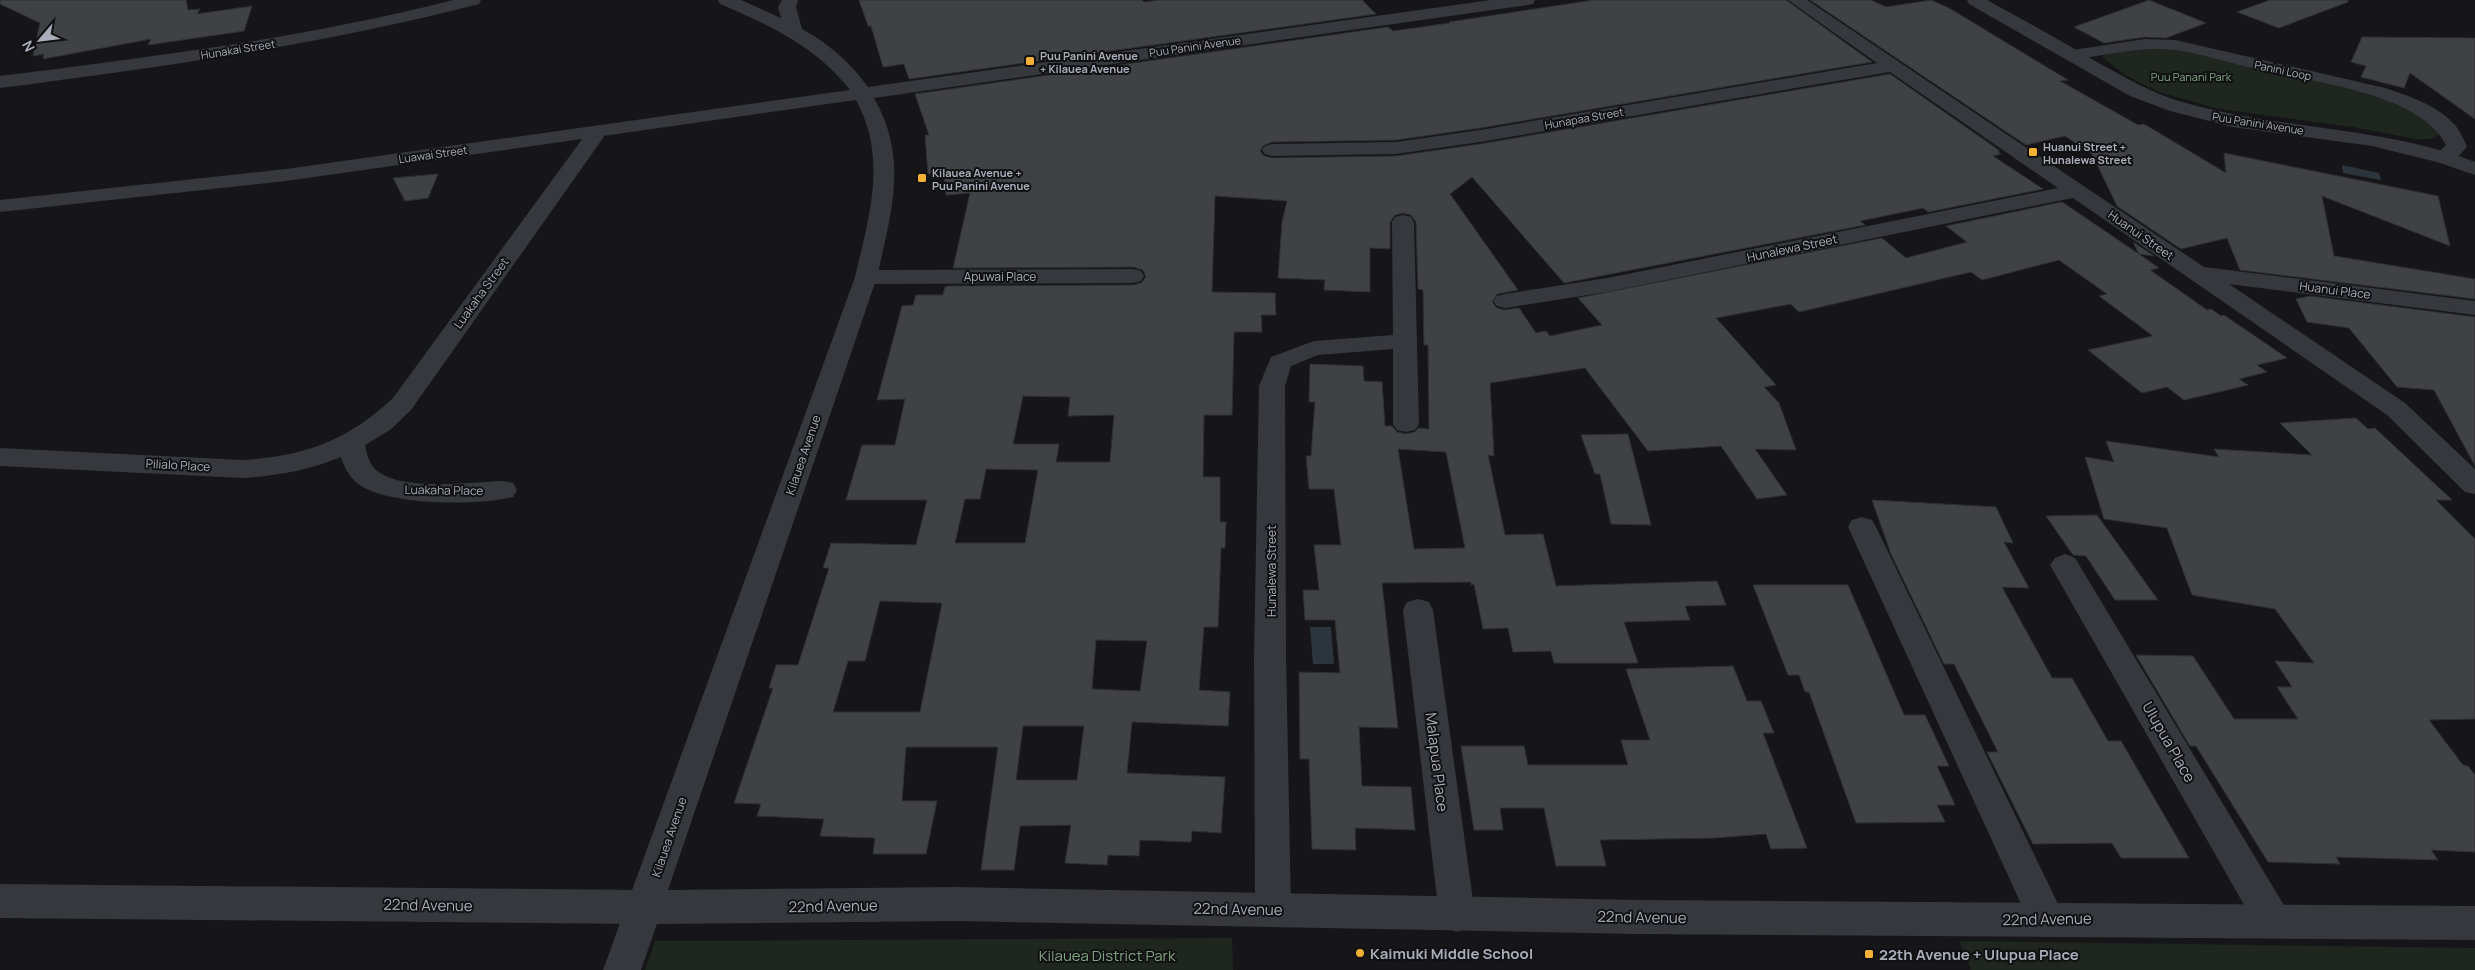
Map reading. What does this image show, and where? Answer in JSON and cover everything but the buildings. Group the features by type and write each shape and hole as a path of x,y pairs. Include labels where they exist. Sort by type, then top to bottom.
{"street":[{"name":"Kilauea Avenue","path":"622,970 866,277 880,210 885,163 877,123 864,94 832,57 794,32 726,0"},
{"path":"790,0 787,7 794,32"},
{"name":"Puu Panini Avenue","path":"864,94 1527,0"},
{"name":"Huanui Street","path":"1796,0 2396,409 2463,463 2475,485"},
{"name":"Puu Panini Avenue","path":"1974,0 2138,92 2177,107 2233,121 2372,140 2444,157 2475,169"},
{"name":"Hunakai Street","path":"0,82 132,66 290,41 380,23 466,1"},
{"name":"Panini Loop","path":"2073,55 2139,44 2174,45 2363,86 2422,109 2447,127 2455,137 2457,146 2444,157"},
{"name":"Hunapaa Street","path":"1272,150 1396,148 1894,66"},
{"name":"Luawai Street","path":"0,206 286,175 864,94"},
{"name":"Luakaha Street","path":"351,442 381,424 402,404 598,131"},
{"name":"Hunalewa Street","path":"1505,301 1607,285 2078,191"},
{"path":"1403,222 1406,424"},
{"name":"Huanui Place","path":"2195,273 2475,308"},
{"name":"Apuwai Place","path":"866,277 1133,276"},
{"name":"Hunalewa Street","path":"1272,909 1270,656 1272,386 1280,362 1314,348 1404,342"},
{"name":"Pilialo Place","path":"0,457 260,468 278,467 316,457 351,442"},
{"name":"Luakaha Place","path":"351,442 358,465 381,485 419,492 502,490"},
{"path":"1862,527 2047,920"},
{"name":"Ulupua Place","path":"2065,565 2272,919"},
{"name":"Malapua Place","path":"1418,610 1457,915"},
{"name":"22nd Avenue","path":"0,902 644,907 955,904 1272,909 1457,915 2047,920 2272,919 2475,923"}],"green space":[{"name":"Puu Panani Park","path":"2172,47 2338,84 2402,105 2437,129 2438,135 2430,139 2416,139 2352,127 2219,109 2159,92 2125,75 2102,57 2126,48"},
{"name":"Kilauea District Park","path":"1232,938 1233,970 645,970 655,941"},
{"path":"1959,941 2475,948 2475,970 1971,970"}],"shaded area":[{"path":"2342,165 2379,173 2381,180 2343,173"},
{"path":"1310,627 1331,627 1334,664 1313,664"}],"place":[{"name":"Puu Panini Avenue + Kilauea Avenue","path":"1030,61"},
{"name":"Huanui Street + Hunalewa Street","path":"2033,152"},
{"name":"Kilauea Avenue + Puu Panini Avenue","path":"922,178"},
{"name":"Kaimuki Middle School","path":"1360,953"},
{"name":"22th Avenue + Ulupua Place","path":"1869,954"}]}
